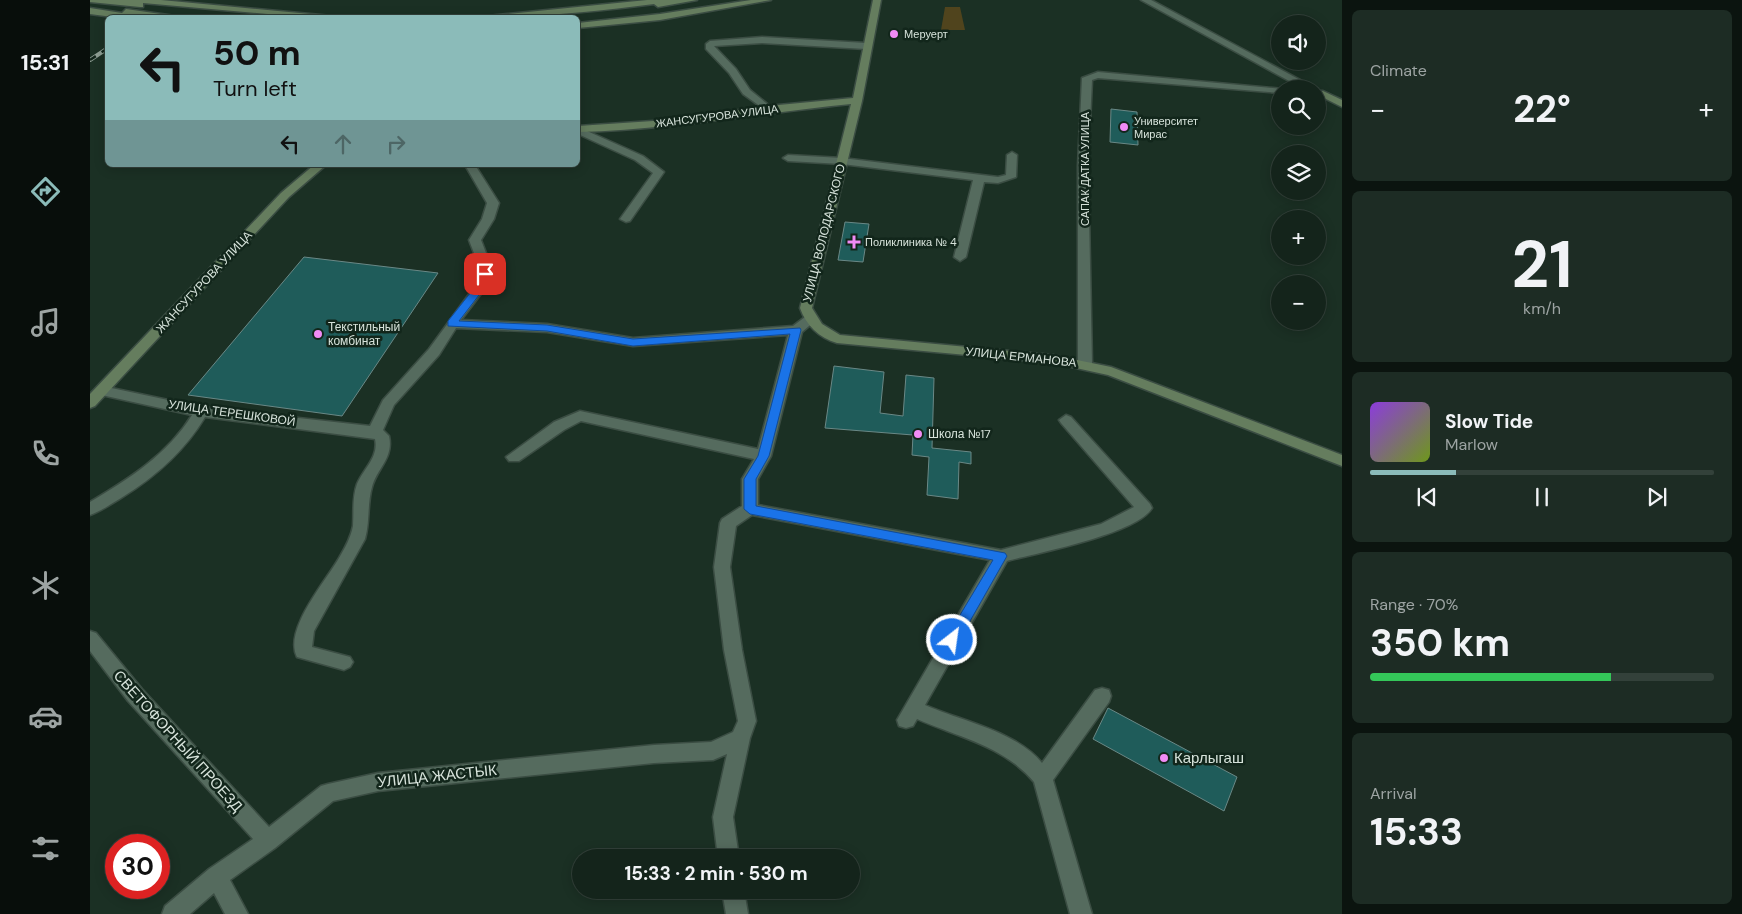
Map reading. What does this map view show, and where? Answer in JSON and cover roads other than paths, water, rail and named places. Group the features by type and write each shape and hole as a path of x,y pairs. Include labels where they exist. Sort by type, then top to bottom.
{"main road":[{"path":"90,0 248,15"},
{"path":"132,0 314,15"},
{"path":"515,15 586,10 668,0"},
{"path":"568,15 693,0"},
{"path":"580,22 742,0"},
{"path":"580,26 660,17 767,0"},
{"name":"УЛИЦА ВОЛОДАРСКОГО","path":"810,320 806,308 857,101 866,46 872,30 877,0"},
{"path":"90,10 122,15"},
{"path":"90,10 149,15"},
{"path":"1326,96 1342,104"},
{"name":"ЖАНСУГУРОВА УЛИЦА","path":"580,130 718,118 768,109 857,101"},
{"name":"ЖАНСУГУРОВА УЛИЦА","path":"90,403 96,388 285,195 319,167"},
{"name":"УЛИЦА ЕРМАНОВА","path":"810,320 818,330 837,339 1052,359 1086,364 1112,371 1342,461"}],"street":[{"path":"1145,0 1296,80"},
{"path":"768,109 746,92 733,71 710,49 710,44 762,40 866,46"},
{"name":"САПАК ДАТКА УЛИЦА","path":"1086,364 1083,158 1087,78 1098,75 1271,89"},
{"path":"580,131 639,158 659,172 626,219"},
{"path":"788,158 842,161 979,178 1009,179 1012,155"},
{"path":"344,662 303,652 305,630 309,620 354,547 360,530 362,496 366,483 382,455 385,444 382,436 375,432 388,403 434,352 452,324 484,282 485,266 478,252 475,240 488,219 493,203 471,167"},
{"path":"960,257 979,178"},
{"name":"УЛИЦА ВОЛОДАРСКОГО","path":"796,330 810,320"},
{"path":"452,324 547,328 633,342 796,330 764,456 750,479 750,509"},
{"name":"УЛИЦА ТЕРЕШКОВОЙ","path":"96,388 201,412 375,432"},
{"path":"90,509 129,486 162,459 179,441 201,412"},
{"path":"514,457 559,426 580,416 764,456"},
{"path":"728,849 723,817 740,738 747,722 732,650 722,567 728,524 750,509 1001,556 1104,530 1126,520 1144,508 1066,420"},
{"path":"1001,556 909,714 974,731 1028,760 1043,778 1080,914"},
{"name":"СВЕТОФОРНЫЙ ПРОЕЗД","path":"90,638 135,695 268,841"},
{"path":"1043,778 1102,696"},
{"name":"УЛИЦА ЖАСТЫК","path":"173,914 217,877 268,841 328,793 378,782 654,754 713,751 740,738"},
{"path":"217,877 237,914"},
{"path":"734,899 737,914"}],"railway":[{"path":"90,60 105,50"}],"place":[{"name":"Меруерт","path":"894,34"},
{"name":"Университет Мирас","path":"1124,127"},
{"name":"Поликлиника № 4","path":"854,242"},
{"name":"Текстильный комбинат","path":"318,334"},
{"name":"Школа №17","path":"918,434"},
{"name":"Карлыгаш","path":"1164,758"}]}
